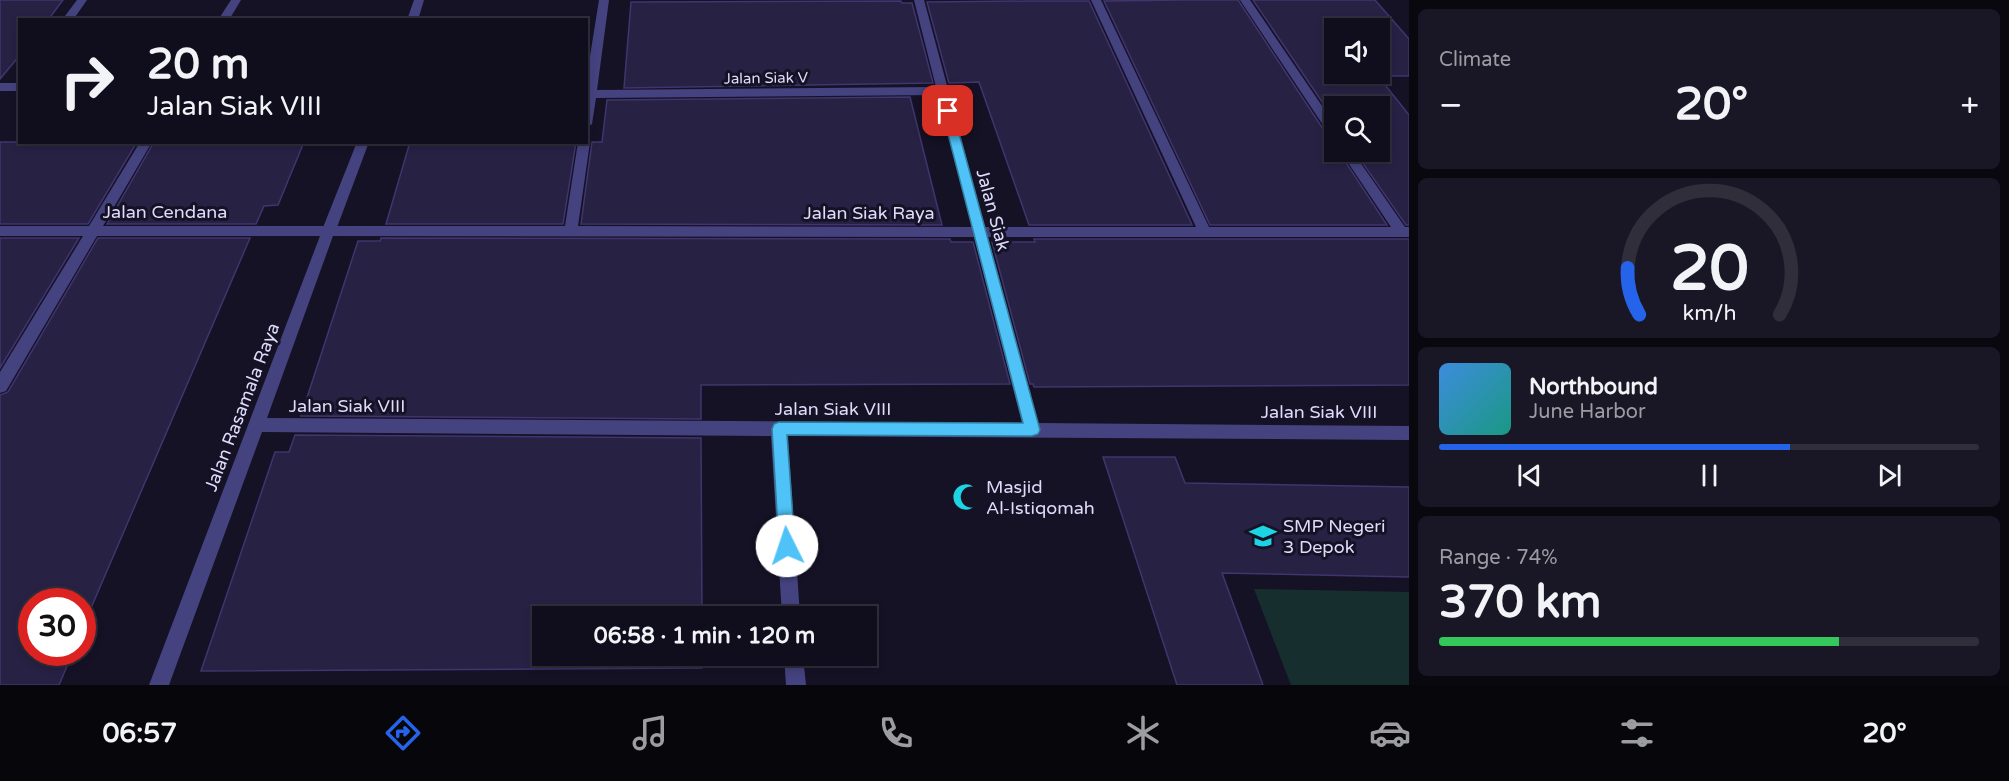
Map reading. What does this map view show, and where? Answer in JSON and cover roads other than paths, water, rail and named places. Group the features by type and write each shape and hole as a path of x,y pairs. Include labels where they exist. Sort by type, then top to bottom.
{"street":[{"path":"68,18 82,0"},
{"path":"224,18 236,0"},
{"path":"413,18 419,0"},
{"path":"588,112 604,0"},
{"name":"Jalan Siak","path":"919,0 1032,430"},
{"path":"1096,0 1205,232"},
{"path":"1245,0 1324,118"},
{"name":"Jalan Siak V","path":"591,94 942,91"},
{"path":"0,386 145,144"},
{"name":"Jalan Rasamala Raya","path":"159,685 362,144"},
{"path":"571,231 584,144"},
{"path":"1354,162 1405,232"},
{"name":"Jalan Siak Raya","path":"329,230 1405,232"},
{"name":"Jalan Cendana","path":"0,231 329,230"},
{"name":"Jalan Siak VIII","path":"256,425 1409,432"},
{"path":"779,429 791,606"},
{"path":"795,666 796,685"}],"place":[{"name":"Masjid Al-Istiqomah","path":"966,497"},
{"name":"SMP Negeri 3 Depok","path":"1263,536"}]}
